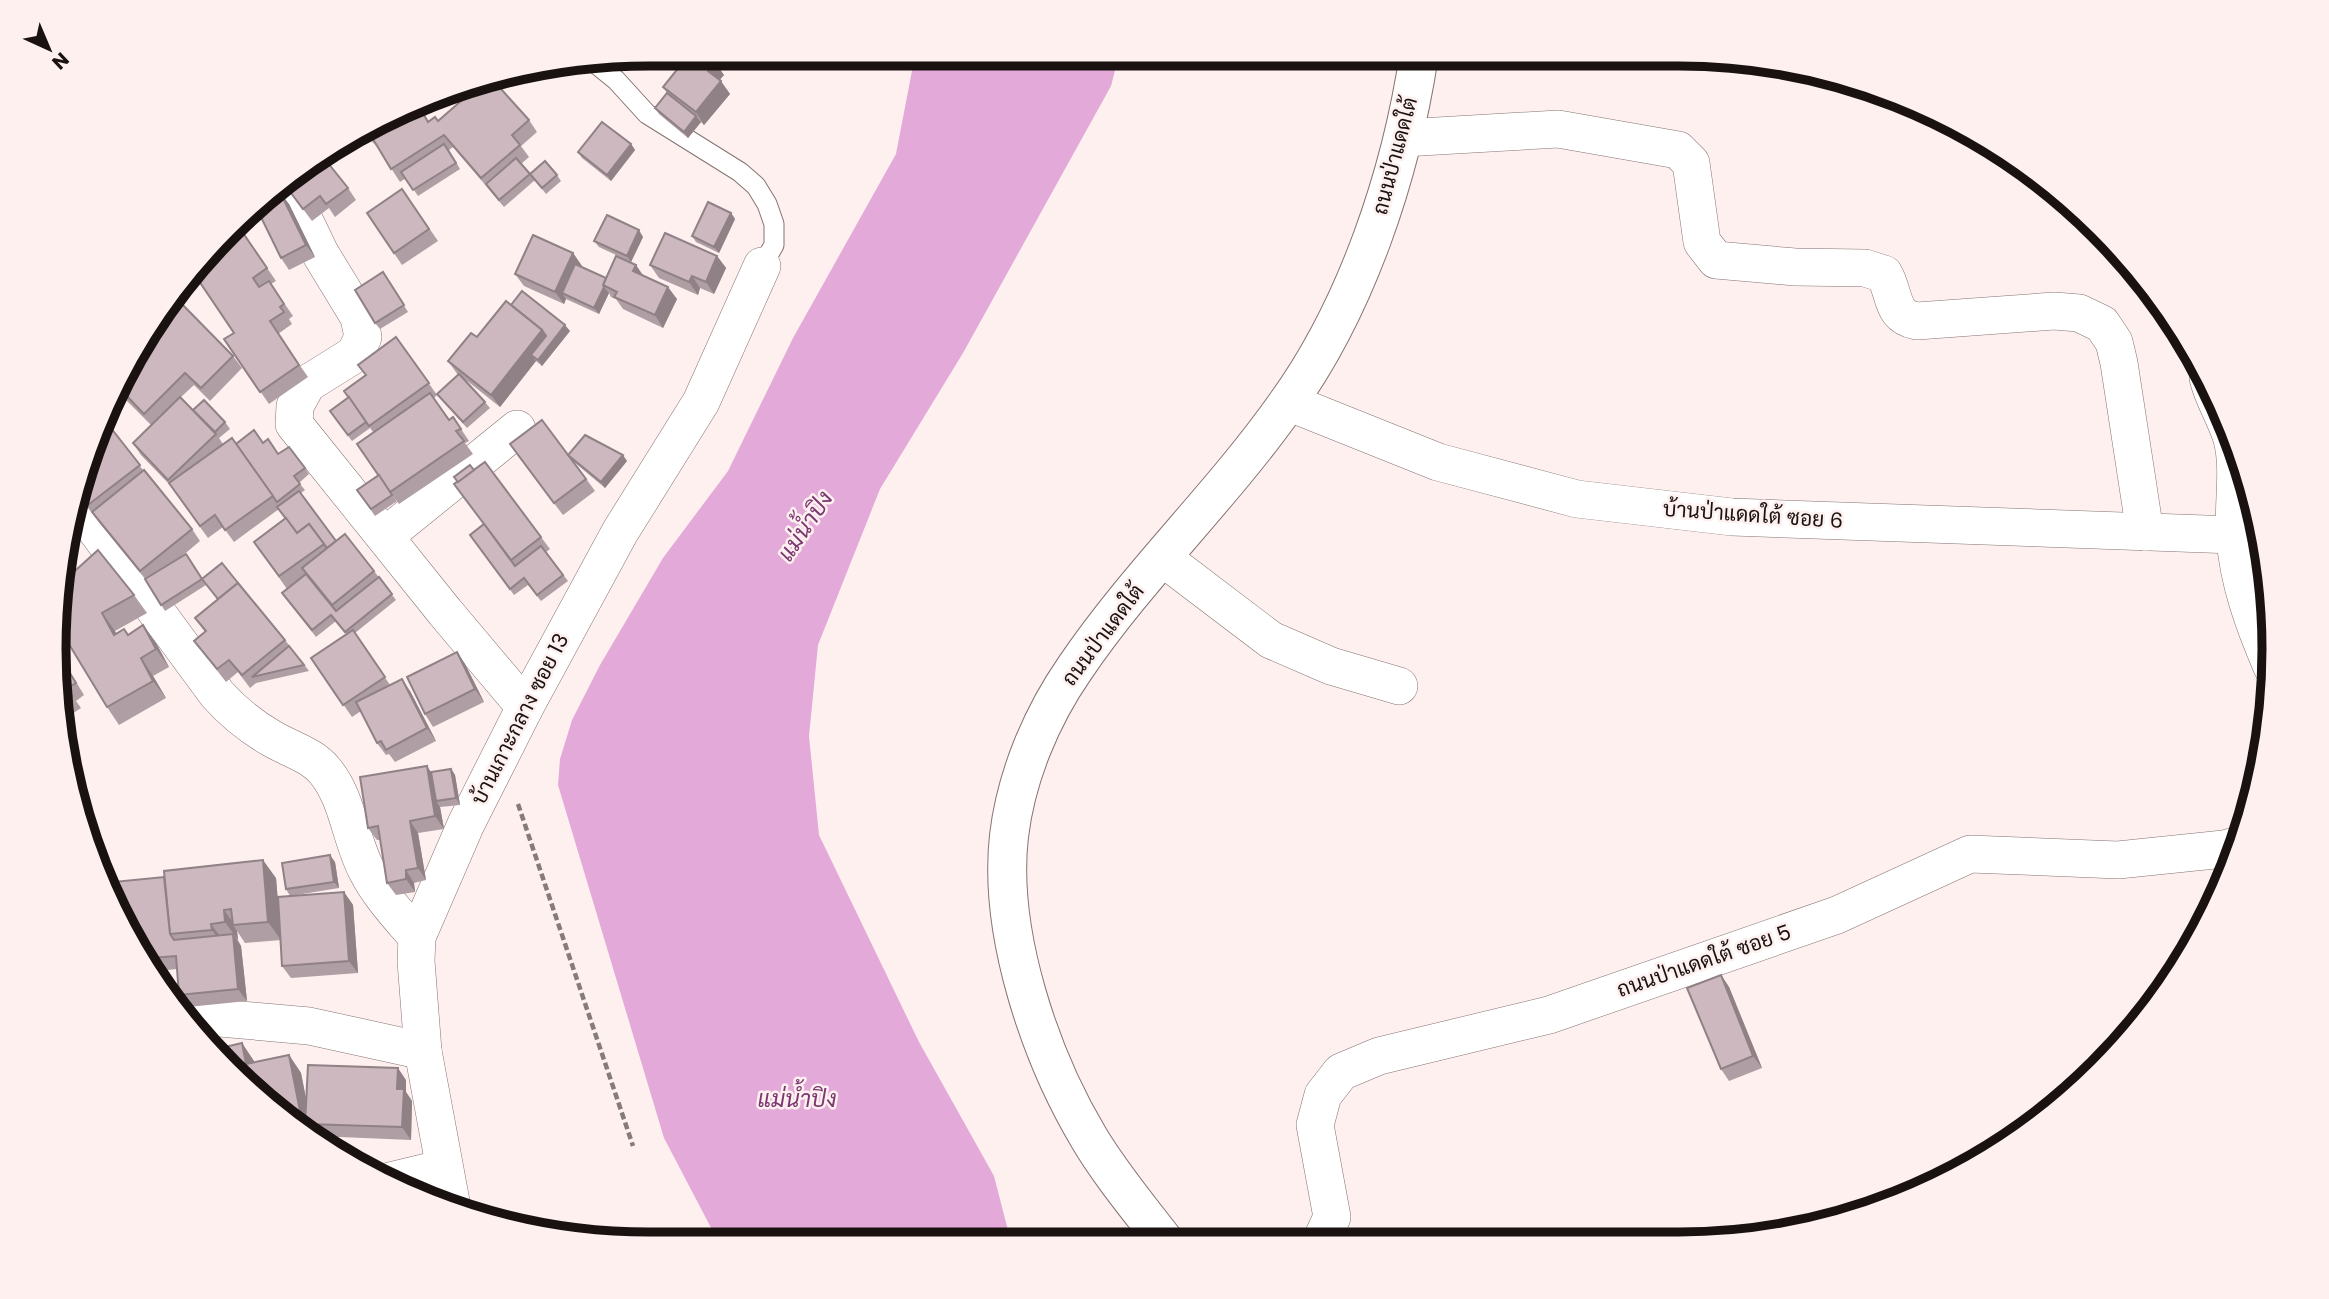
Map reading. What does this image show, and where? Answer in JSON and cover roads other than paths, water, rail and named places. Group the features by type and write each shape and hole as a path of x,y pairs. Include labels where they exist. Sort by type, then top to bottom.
{"street":[{"name":"ถนนป่าแดดใต้","path":"1157,1232 1089,1139 1049,1056 1020,964 1008,882 1009,837 1017,795 1031,751 1050,710 1074,669 1116,614 1244,462 1288,402 1333,326 1372,239 1403,138 1417,66"},
{"path":"1403,138 1558,129 1678,150 1691,163 1702,242 1717,260 1795,267 1865,268 1884,274 1891,286 1897,310 1904,318 1917,321 2054,311 2078,313 2102,324 2114,342 2119,363 2145,532"},
{"path":"290,191 320,253 359,317 363,337 355,354 307,384 295,406 294,425 525,707"},
{"name":"บ้านเกาะกลาง ซอย 13","path":"450,1197 423,1051 416,961 417,937 466,824 525,707 620,532 701,402 762,266"},
{"name":"บ้านป่าแดดใต้ ซอย 6","path":"1288,402 1438,462 1577,499 1732,517 2234,536"},
{"path":"385,536 517,429"},
{"path":"2236,474 2234,536 2239,569 2262,640"},
{"path":"83,512 225,702 250,725 308,757 324,770 338,793 366,869 379,890 417,937"},
{"path":"1163,558 1271,640 1331,666 1399,686"},
{"name":"ถนนป่าแดดใต้ ซอย 5","path":"1325,1232 1332,1217 1315,1125 1323,1095 1341,1072 1379,1056 1549,1015 1837,915 1970,854 2118,860 2228,848"},
{"path":"197,1016 309,1026 423,1051"},
{"path":"404,1178 444,1168"}],"lane":[{"path":"602,69 617,80 647,114 740,172 756,186 767,204 774,224 774,245 762,266"}],"water":[{"name":"แม่น้ำปิง","path":"913,66 1116,66 1111,86 963,353 880,489 818,645 809,736 819,835 919,1042 994,1176 1008,1232 713,1232 664,1138 558,785 560,759 572,720 600,665 663,558 728,471 793,338 896,154"}]}
